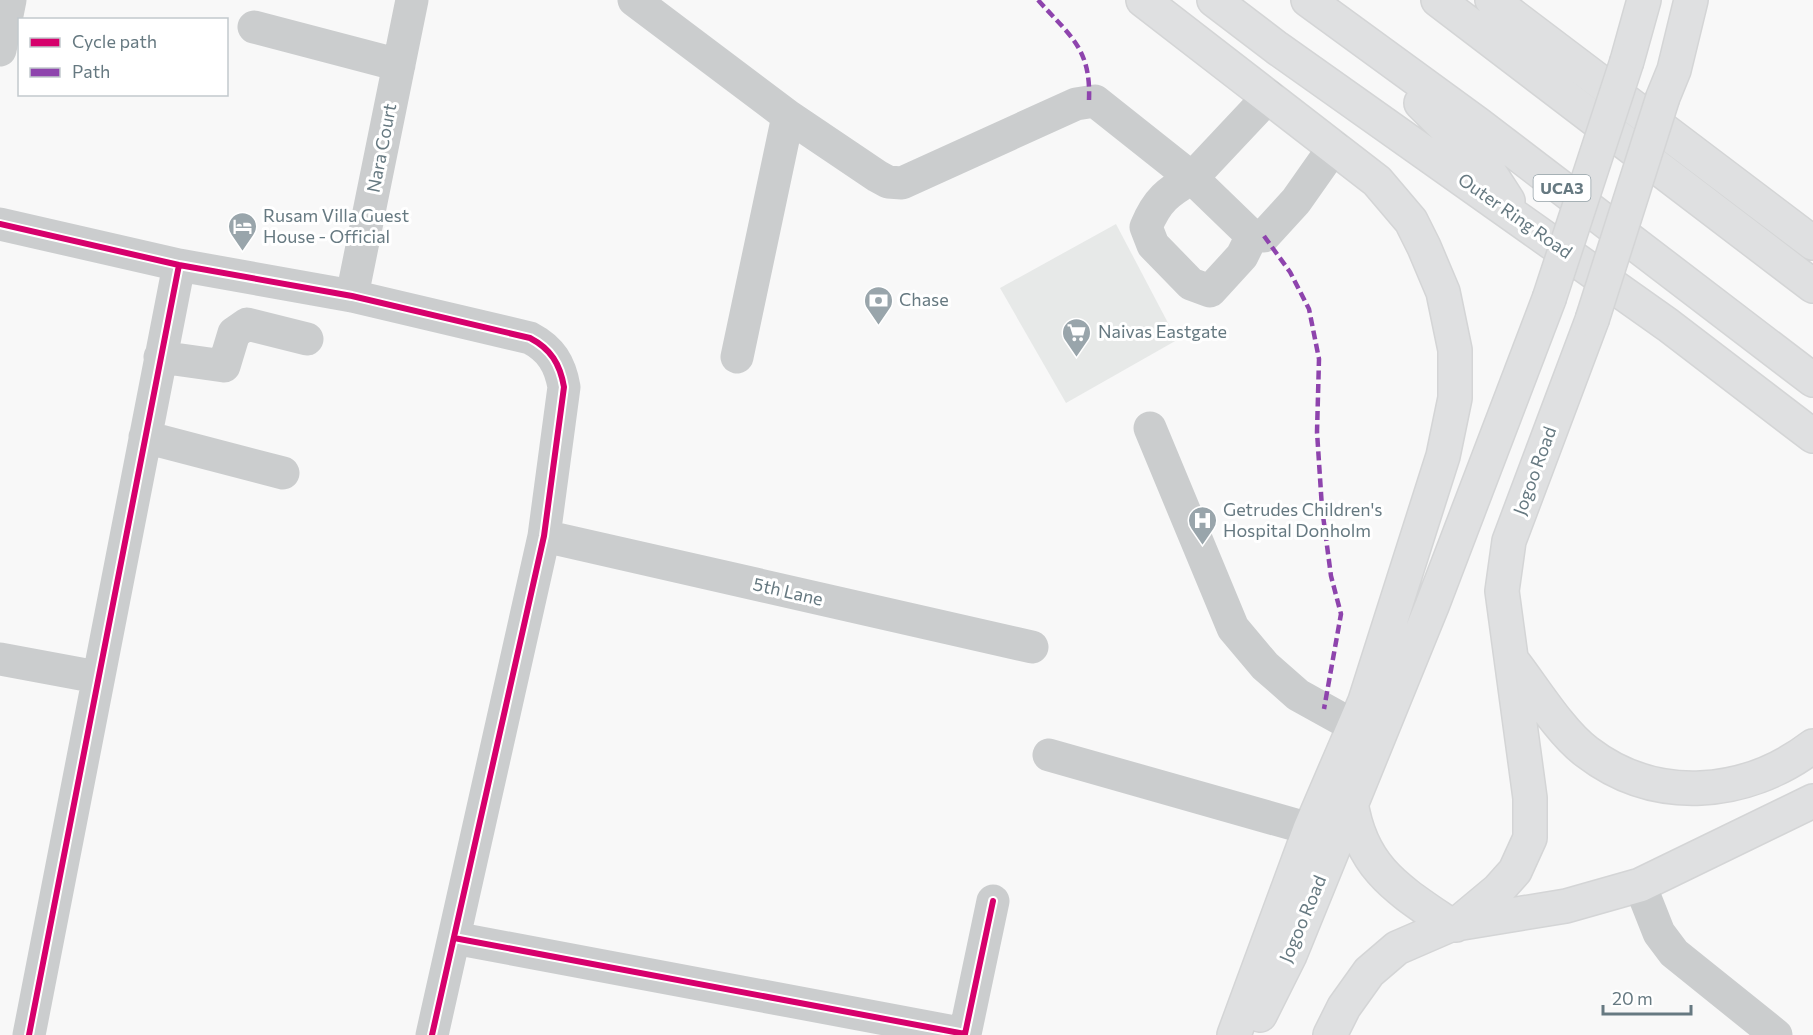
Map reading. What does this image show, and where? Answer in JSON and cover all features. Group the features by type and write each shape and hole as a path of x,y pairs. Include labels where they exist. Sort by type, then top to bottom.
{"main road":[{"path":"1143,0 1377,181 1411,221 1443,292 1456,367 1455,398 1443,456 1365,701 1311,829 1234,1035"},
{"name":"Outer Ring Road","path":"1214,0 1277,48 1668,326 1813,436"},
{"name":"UCA3","path":"1308,0 1478,124 1813,380"},
{"path":"1438,0 1813,286"},
{"path":"1492,0 1813,243"},
{"name":"Jogoo Road","path":"1252,1035 1290,955 1432,606 1549,299 1627,62 1644,0"},
{"name":"Jogoo Road","path":"1330,1035 1344,1006 1369,972 1397,948 1453,925 1498,890 1515,871 1530,838 1530,798 1514,663 1506,629 1502,591 1509,541 1592,320 1669,84 1691,0"},
{"path":"1669,84 1708,0"},
{"path":"1353,34 1488,170 1518,218"},
{"path":"1745,190 1813,218"},
{"path":"1514,663 1586,752 1618,771 1654,784 1696,788 1737,785 1773,772 1813,746"},
{"path":"1352,802 1354,819 1361,837 1384,876 1400,891 1453,925 1566,906 1640,885 1812,803"}],"street":[{"path":"0,50 10,0"},
{"name":"Nara Court","path":"352,296 412,0"},
{"path":"634,0 788,116 888,182 902,183 1076,104 1095,100 1192,178 1252,236 1264,236 1296,201 1334,147"},
{"path":"254,27 399,65"},
{"path":"1252,236 1242,256 1210,291 1191,284 1153,244 1146,227 1154,206 1172,190 1192,178 1269,96"},
{"path":"737,357 788,116"},
{"path":"0,224 179,265 352,296 530,338 544,345 561,369 564,387 544,536 432,1035"},
{"path":"29,1035 179,265"},
{"path":"160,357 224,366 234,333 247,324 307,339"},
{"path":"1150,428 1233,628 1265,666 1298,695 1354,726"},
{"path":"145,437 283,473"},
{"name":"5th Lane","path":"544,536 1032,647"},
{"path":"0,659 97,677"},
{"path":"1049,755 1311,829"},
{"path":"1640,885 1659,933 1674,953 1776,1035"},
{"path":"454,938 965,1034 993,901"}],"shaded area":[{"path":"1116,224 1177,340 1066,403 1000,288"}],"marked path":[{"path":"1038,0 1069,34 1082,55 1089,82 1089,100"},
{"path":"1264,236 1290,272 1309,309 1319,359 1317,432 1322,508 1331,576 1341,614 1324,709"}],"cycle path":[{"path":"0,224 179,265 352,296 530,338 544,347 557,364 564,387 544,536 432,1035"},
{"path":"29,1035 179,265"},
{"path":"454,938 965,1034 993,901"}],"place":[{"name":"Rusam Villa Guest House - Official","path":"242,252"},
{"name":"Chase","path":"878,326"},
{"name":"Naivas Eastgate","path":"1077,358"},
{"name":"Getrudes Children's Hospital Donholm","path":"1202,546"}]}
